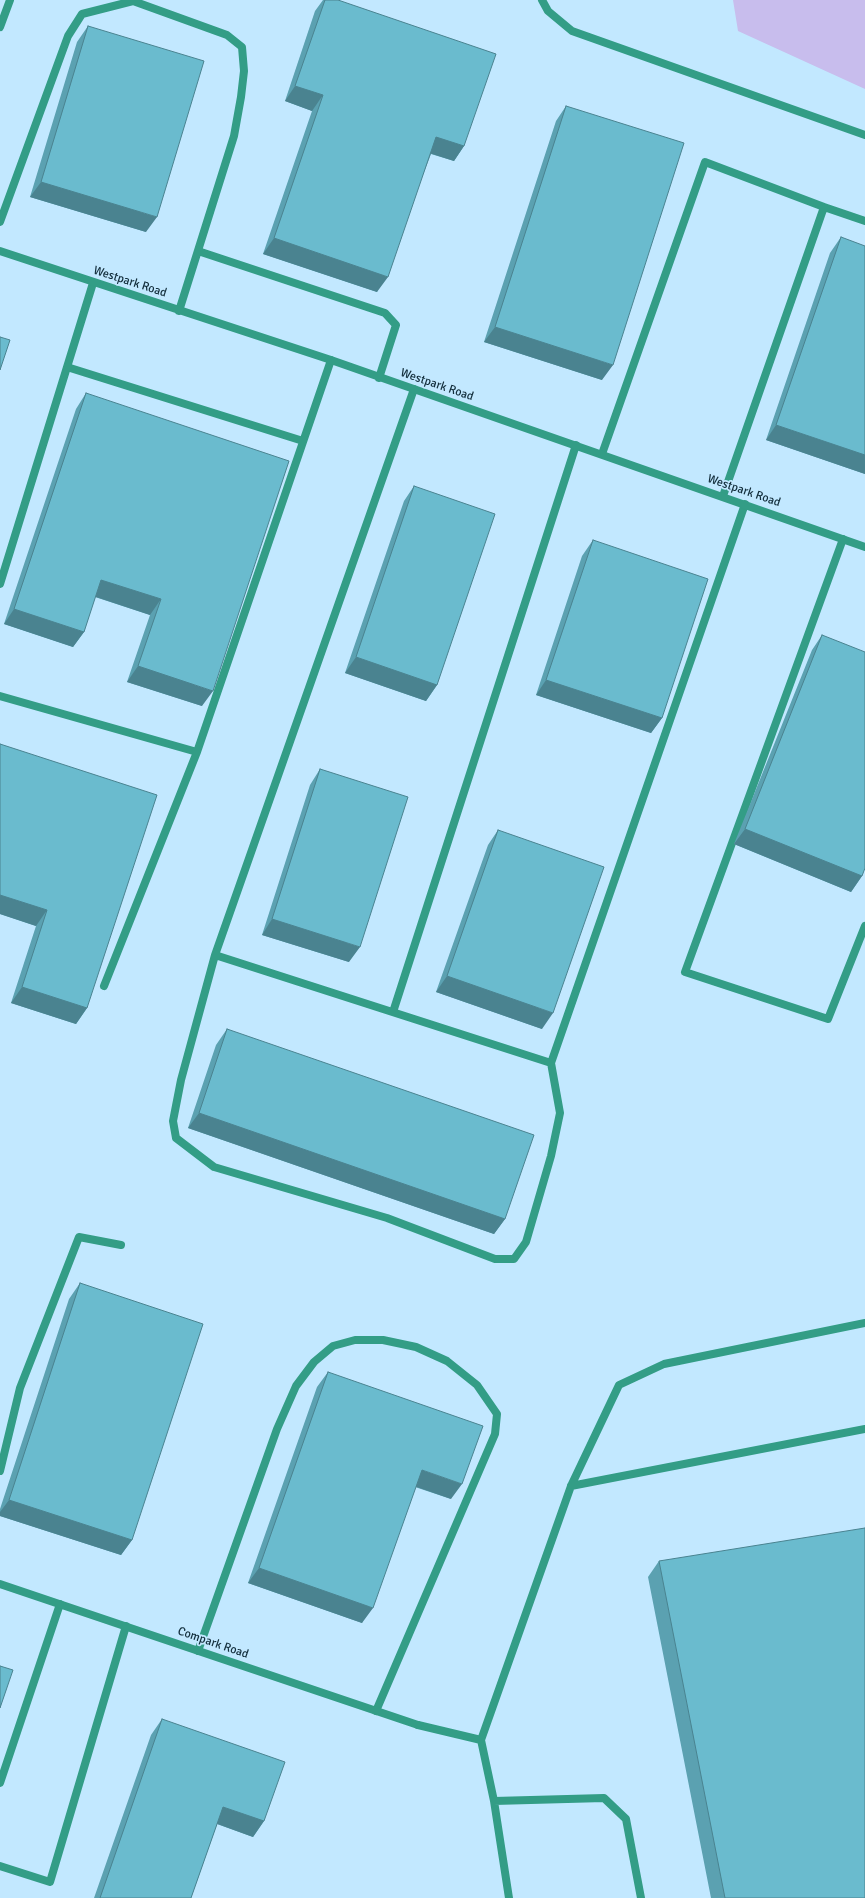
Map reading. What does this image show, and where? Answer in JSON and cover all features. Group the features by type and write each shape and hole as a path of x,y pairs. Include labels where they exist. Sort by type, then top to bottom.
{"street":[{"path":"0,28 10,0"},
{"path":"542,0 548,11 572,31 865,135"},
{"path":"0,222 68,36 82,14 133,1 227,35 242,47 244,71 241,97 234,136 179,311"},
{"path":"602,454 706,162 865,221"},
{"path":"724,496 824,207"},
{"name":"Westpark Road","path":"0,251 93,283 331,360 379,378 724,496 865,547"},
{"path":"198,251 385,313 396,325 379,378"},
{"path":"0,584 93,283"},
{"path":"104,986 197,752 331,360"},
{"path":"67,367 303,441"},
{"path":"414,389 215,955 181,1080 174,1121 176,1138 214,1167 387,1218 495,1259 514,1258 526,1242 551,1156 560,1113 551,1063 745,504"},
{"path":"393,1012 576,445"},
{"path":"843,539 685,972 828,1019 865,926"},
{"path":"0,696 197,752"},
{"path":"215,955 551,1063"},
{"path":"0,1471 20,1388 79,1237 121,1245"},
{"path":"509,1898 494,1801 481,1740 571,1486 619,1385 664,1364 865,1323"},
{"path":"198,1651 269,1450 296,1386 314,1362 333,1346 356,1340 382,1340 416,1347 447,1361 478,1385 497,1414 495,1434 376,1711"},
{"path":"571,1486 865,1430"},
{"name":"Compark Road","path":"0,1584 418,1725 481,1740"},
{"path":"0,1783 60,1604"},
{"path":"0,1866 50,1882 126,1626"},
{"path":"494,1801 604,1798 626,1819 641,1898"}],"shaded area":[{"path":"733,0 865,0 865,89 738,31"}],"building":[{"path":"325,0 338,0 496,54 464,146 436,137 388,277 274,238 323,95 295,86"},
{"path":"88,26 204,61 157,217 41,182"},
{"path":"566,106 684,143 613,365 495,327"},
{"path":"841,237 865,246 865,455 776,425"},
{"path":"0,337 10,340 0,370"},
{"path":"86,393 289,461 213,691 138,666 161,599 101,580 84,632 14,609"},
{"path":"414,486 495,514 437,685 356,657"},
{"path":"593,540 708,579 662,718 546,680"},
{"path":"822,635 865,652 865,868 862,876 745,829"},
{"path":"0,744 157,795 87,1008 22,987 47,910 0,895"},
{"path":"320,769 408,797 360,947 272,919"},
{"path":"498,830 604,867 553,1013 447,976"},
{"path":"227,1029 534,1135 505,1219 199,1113"},
{"path":"80,1283 203,1324 132,1540 9,1500"},
{"path":"328,1372 483,1426 462,1484 422,1470 373,1608 259,1568"},
{"path":"865,1528 865,1898 725,1898 659,1561"},
{"path":"0,1666 13,1670 0,1708"},
{"path":"162,1719 285,1762 264,1821 223,1807 191,1898 100,1898"}]}
